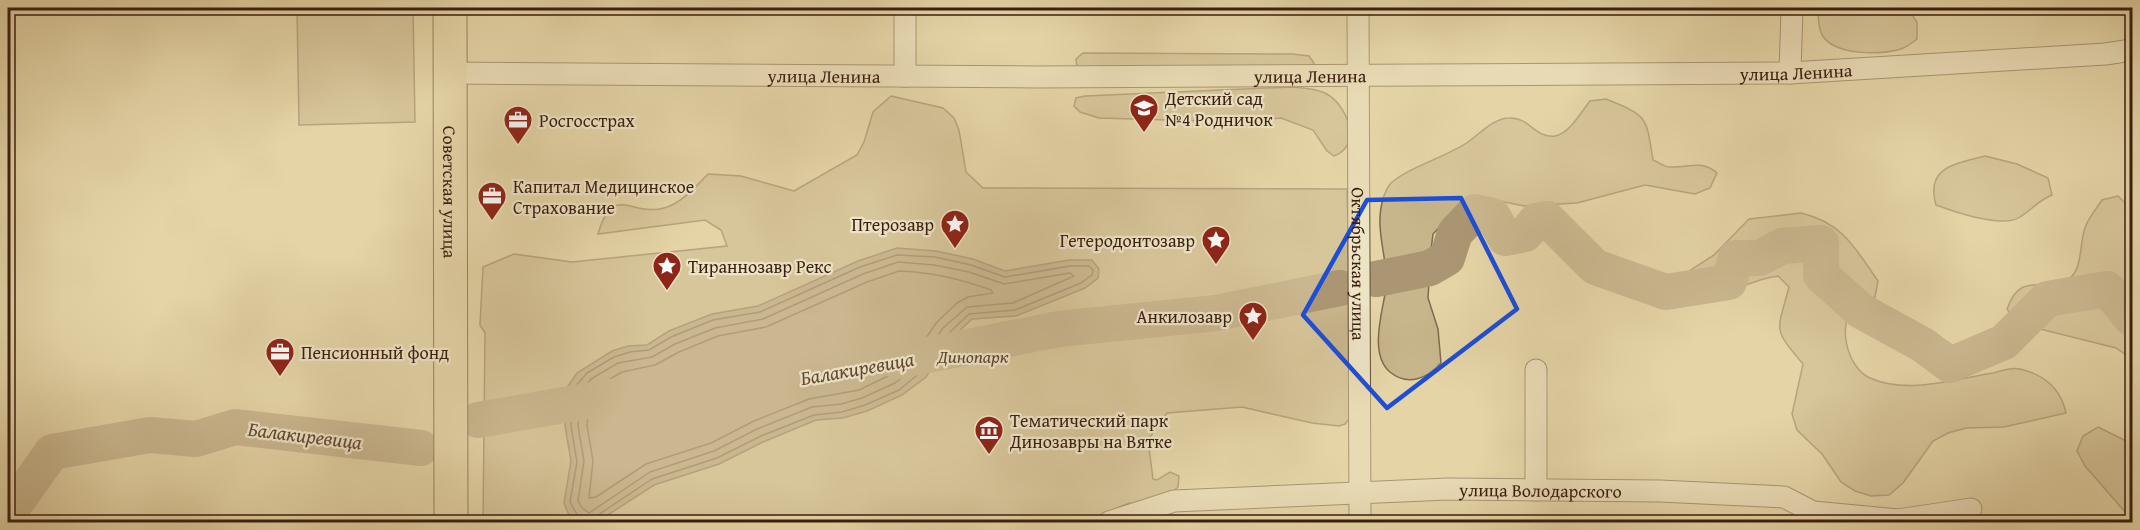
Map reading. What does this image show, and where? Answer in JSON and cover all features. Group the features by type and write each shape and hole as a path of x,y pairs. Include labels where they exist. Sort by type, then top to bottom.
{"main road":[{"name":"Советская улица","path":"450,8 451,514"}],"street":[{"path":"905,8 905,76"},
{"name":"Октябрьская улица","path":"1358,8 1360,522"},
{"path":"1790,73 1792,8"},
{"name":"улица Ленина","path":"449,74 905,76 1790,73 2104,54 2133,50"},
{"path":"1536,370 1536,490"},
{"name":"улица Володарского","path":"1109,522 1174,501 1360,492 1660,491 1784,497 1813,517 1898,520 1971,509"}],"highlighted area":[{"path":"1461,198 1517,309 1387,408 1303,315 1367,200"}],"green space":[{"path":"297,8 413,8 415,122 299,125"},
{"path":"1818,8 1907,8 1917,22 1917,39 1901,49 1882,52 1858,52 1837,47 1822,35"},
{"path":"1083,53 1292,54 1309,56 1314,63 1310,70 1077,67 1076,59"},
{"path":"1292,87 1321,91 1333,98 1345,114 1349,124 1348,143 1343,151 1334,156 1327,151 1313,130 1281,118 1237,122 1099,118 1080,112 1074,106 1076,98 1085,96"},
{"name":"Динопарк","path":"891,96 943,108 954,118 959,130 966,172 983,188 1347,189 1353,414 1345,424 1339,426 1312,423 1242,407 1167,413 1148,440 1153,479 1157,480 1170,472 1179,476 1178,487 1165,500 1143,506 1129,503 1085,522 483,522 485,333 480,325 483,267 514,254 572,262 727,246 721,230 705,220 598,234 604,218 610,209 617,205 652,210 671,206 708,174 741,176 794,191 857,155 864,142 873,112"},
{"path":"1606,99 1643,119 1649,134 1653,160 1668,167 1706,166 1717,173 1710,188 1695,194 1645,185 1577,203 1524,206 1490,199 1457,209 1433,234 1431,250 1428,298 1438,329 1441,363 1430,373 1417,379 1404,379 1390,372 1380,356 1378,335 1386,282 1380,211 1390,184 1408,172 1468,142 1498,120 1517,119 1543,134 1555,136 1570,127 1590,101"},
{"path":"1985,156 2017,164 2048,178 2052,195 2020,217 2002,221 1978,218 1936,205 1935,182 1945,169"},
{"path":"2118,196 2132,210 2132,359 2116,348 2016,323 2007,309 2013,296 2020,289 2035,285 2053,285 2075,273 2083,233 2088,221 2102,200"},
{"path":"1801,213 1815,217 1838,230 1855,248 1878,281 1875,297 1857,303 1850,311 1845,332 1850,355 1862,373 1885,383 1915,385 1947,382 2020,369 2037,375 2051,384 2064,404 2066,413 2004,427 1966,428 1948,433 1933,441 1903,483 1889,495 1871,496 1855,491 1841,482 1822,454 1797,430 1792,414 1803,364 1786,343 1780,329 1789,287 1778,276 1752,282 1711,298 1690,289 1686,273 1714,255 1749,219"},
{"path":"2098,427 2132,444 2132,520 2085,466 2077,451 2083,436"}],"water":[{"path":"897,248 936,251 973,259 1005,271 1069,260 1092,260 1099,269 1098,278 1085,288 1016,316 972,319 953,337 926,377 902,395 867,411 843,418 816,420 763,442 719,464 654,485 597,522 583,522 574,519 568,513 564,503 571,461 565,426 568,386 577,373 612,351 628,346 647,345 669,331 712,314 758,306 858,261"}],"waterway":[{"name":"Балакиревица","path":"1376,279 1430,268 1447,258 1455,233 1475,212 1493,216 1505,238 1525,234 1536,221 1547,219 1595,267 1666,292 1729,282 1736,258 1760,258 1782,246 1821,243 1821,275 1861,311 1923,345 1950,365 2004,342 2047,299 2107,289 2132,319"},
{"name":"Балакиревица","path":"897,361 1059,329 1216,313 1340,288"},
{"path":"2107,289 2132,289"},
{"name":"Балакиревица","path":"478,420 616,396"},
{"name":"Балакиревица","path":"8,514 52,452 150,435 196,439 235,427 421,448"}],"place":[{"name":"Детский сад №4 Родничок","path":"1144,134"},
{"name":"Росгосстрах","path":"518,146"},
{"name":"Капитал Медицинское Страхование","path":"492,222"},
{"name":"Птерозавр","path":"955,250"},
{"name":"Гетеродонтозавр","path":"1216,266"},
{"name":"Тираннозавр Рекс","path":"667,292"},
{"name":"Анкилозавр","path":"1253,342"},
{"name":"Пенсионный фонд","path":"280,378"},
{"name":"Тематический парк Динозавры на Вятке","path":"989,456"}]}
